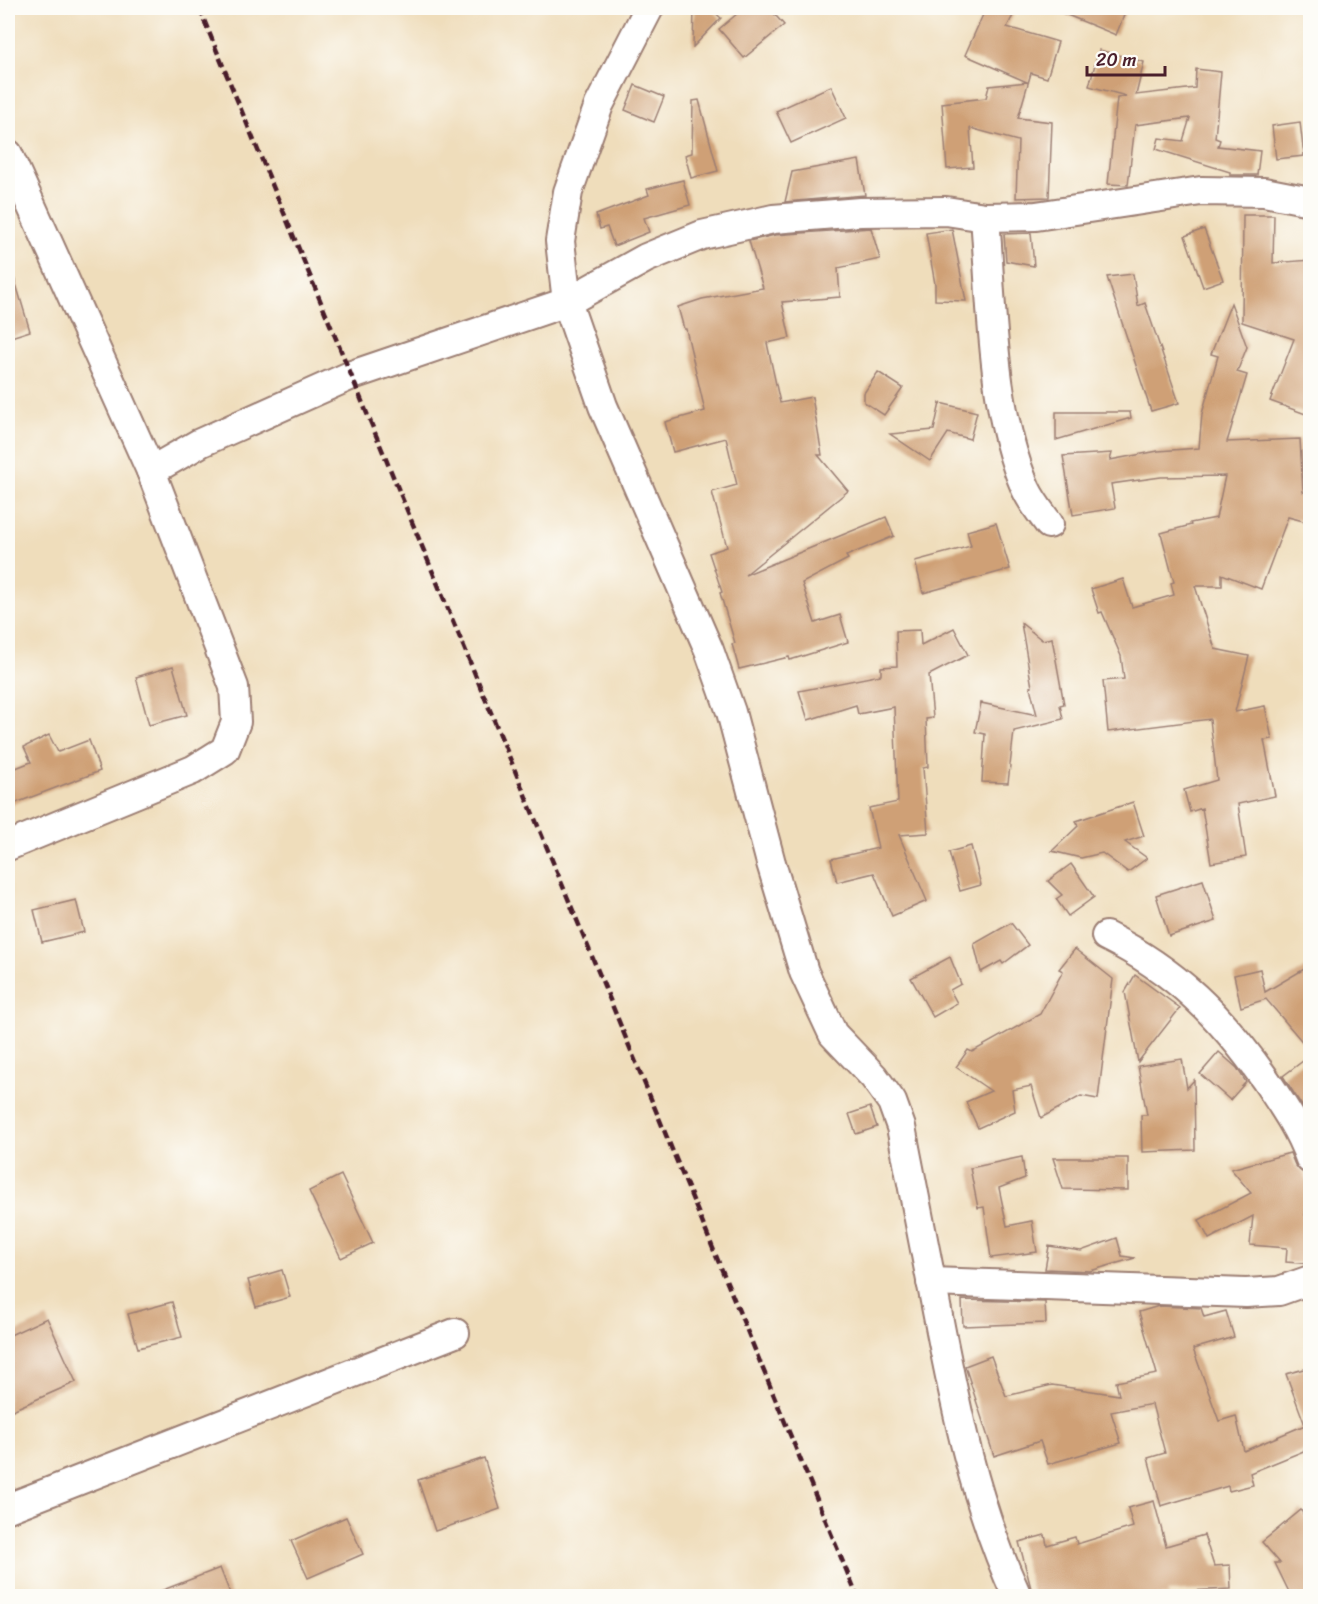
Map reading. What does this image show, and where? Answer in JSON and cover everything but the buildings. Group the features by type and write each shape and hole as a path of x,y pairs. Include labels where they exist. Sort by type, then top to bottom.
{"street":[{"path":"649,8 599,105 568,192 560,241 567,302 603,405 683,585 720,681 804,972 832,1034 874,1077 892,1102 901,1127 957,1415 977,1492 997,1552 1017,1596"},
{"path":"8,154 151,471 234,687 236,722 225,750 193,770 8,846"},
{"path":"151,471 200,443 352,375 567,302 646,258 702,235 773,219 860,212 946,211 985,217 1036,216 1201,191 1264,192 1311,201"},
{"path":"985,217 1000,393 1014,458 1027,492 1048,524"},
{"path":"1106,936 1144,955 1185,986 1216,1016 1282,1104 1311,1159"},
{"path":"931,1282 1246,1293 1279,1291 1311,1280"},
{"path":"8,1508 455,1333"}],"railway":[{"path":"199,8 857,1596"}]}
